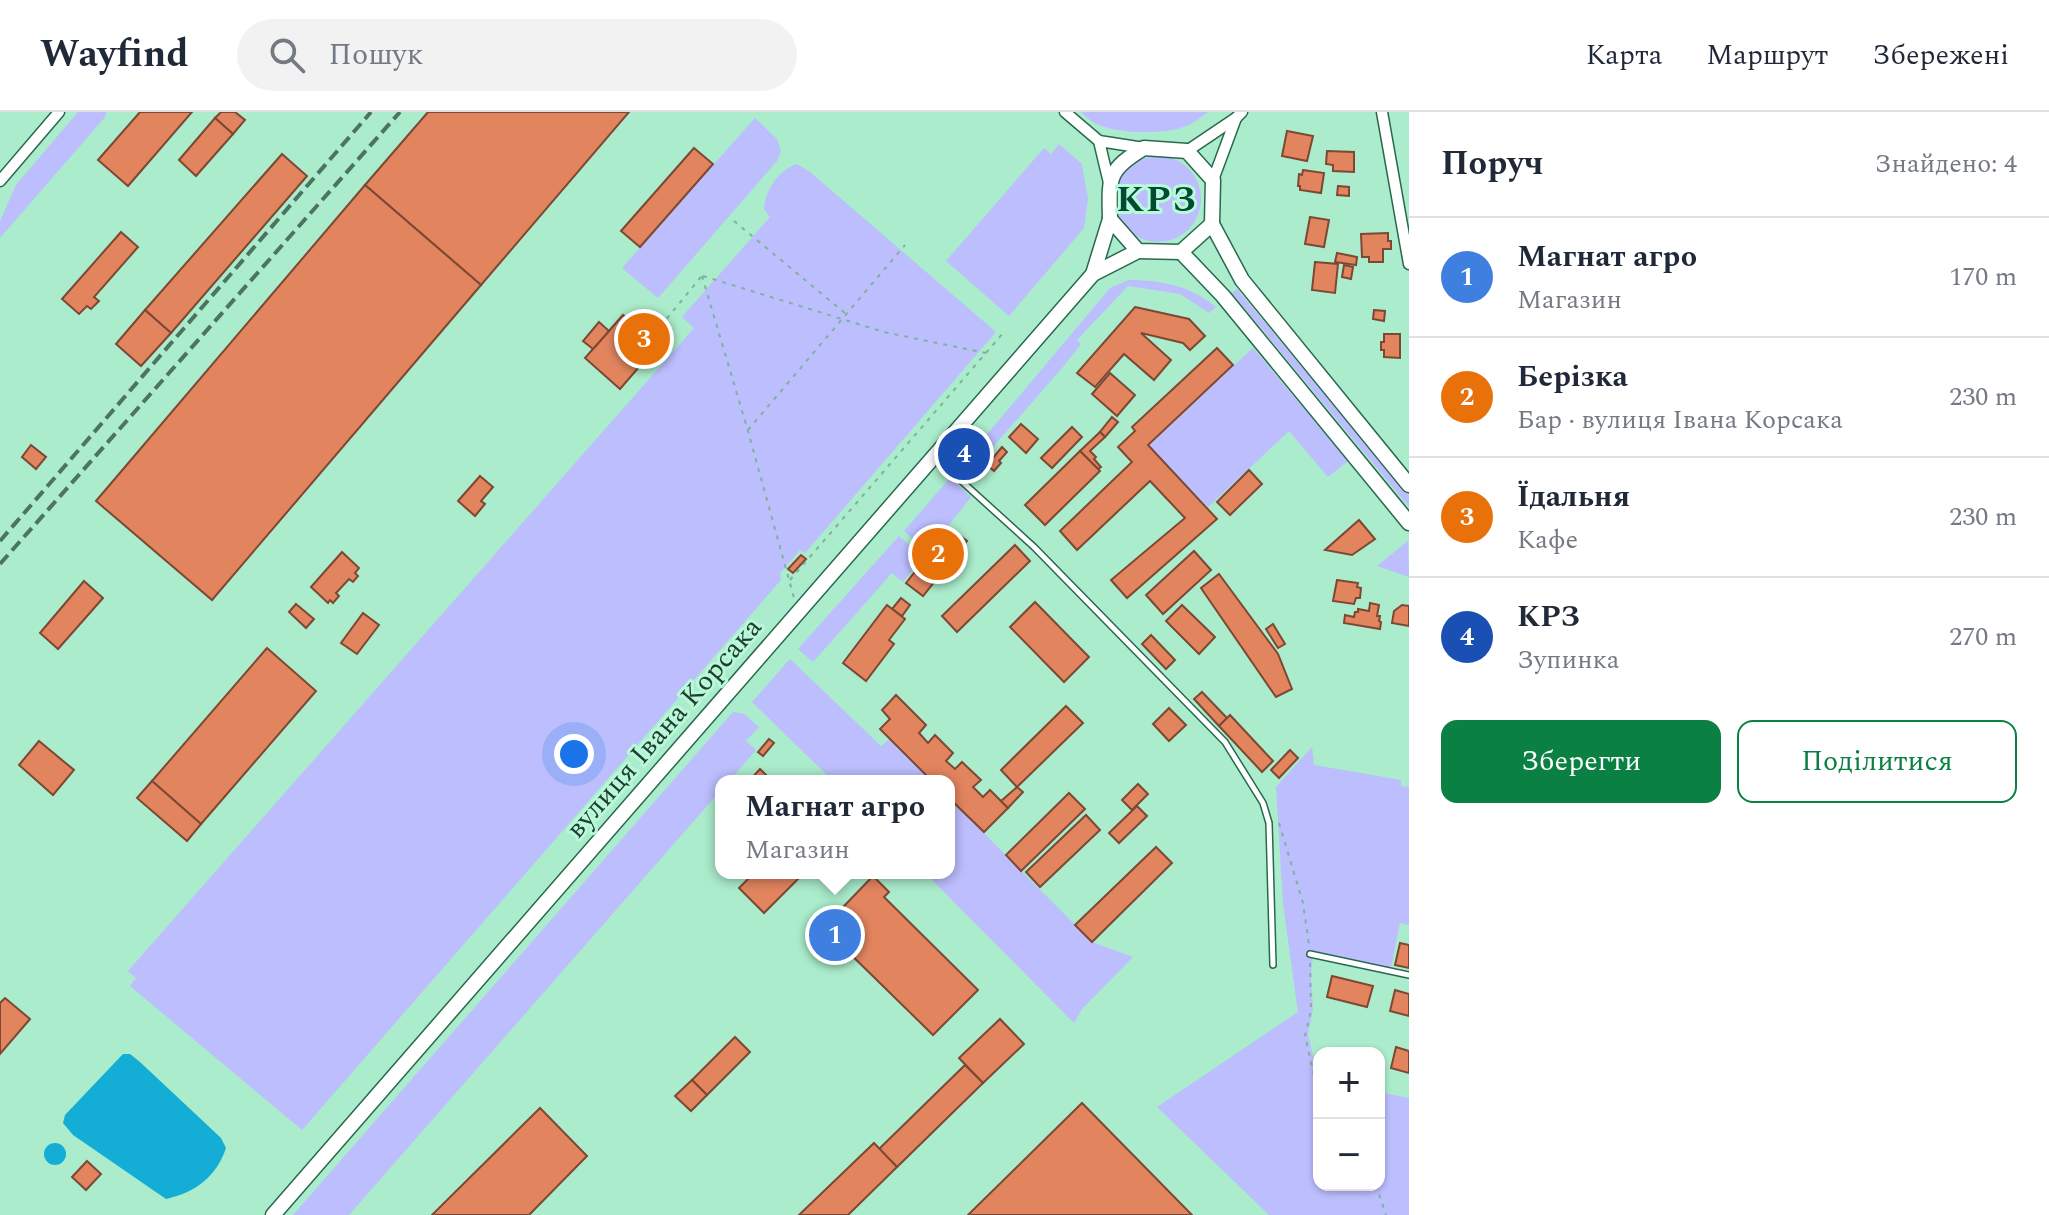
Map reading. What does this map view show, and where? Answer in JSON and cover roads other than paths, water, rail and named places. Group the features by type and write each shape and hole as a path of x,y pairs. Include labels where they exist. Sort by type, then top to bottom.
{"street":[{"path":"0,181 59,112"},
{"path":"1065,112 1099,141 1187,151 1239,115"},
{"path":"1382,112 1409,264"},
{"path":"1239,115 1213,180 1212,224 1242,280 1409,485"},
{"path":"1093,274 1110,219 1109,183 1099,141"},
{"path":"1109,183 1123,161 1144,148"},
{"path":"1187,151 1213,180"},
{"path":"1110,219 1138,251"},
{"path":"1093,274 1138,251 1181,252 1212,224"},
{"path":"1181,252 1223,296 1409,523"},
{"name":"вулиця Івана Корсака","path":"273,1215 1093,274"}],"lane":[{"path":"935,456 1034,547 1225,742 1263,803 1269,823 1273,965"},
{"path":"1310,954 1409,975"}],"railway":[{"path":"0,541 371,112"},
{"path":"0,564 400,112"}],"place":[{"name":"Їдальня","path":"644,339"},
{"name":"КРЗ","path":"964,454"},
{"name":"Берізка","path":"938,554"},
{"name":"Магнат агро","path":"835,935"}],"district":[{"name":"КРЗ","path":"1157,200"}]}
